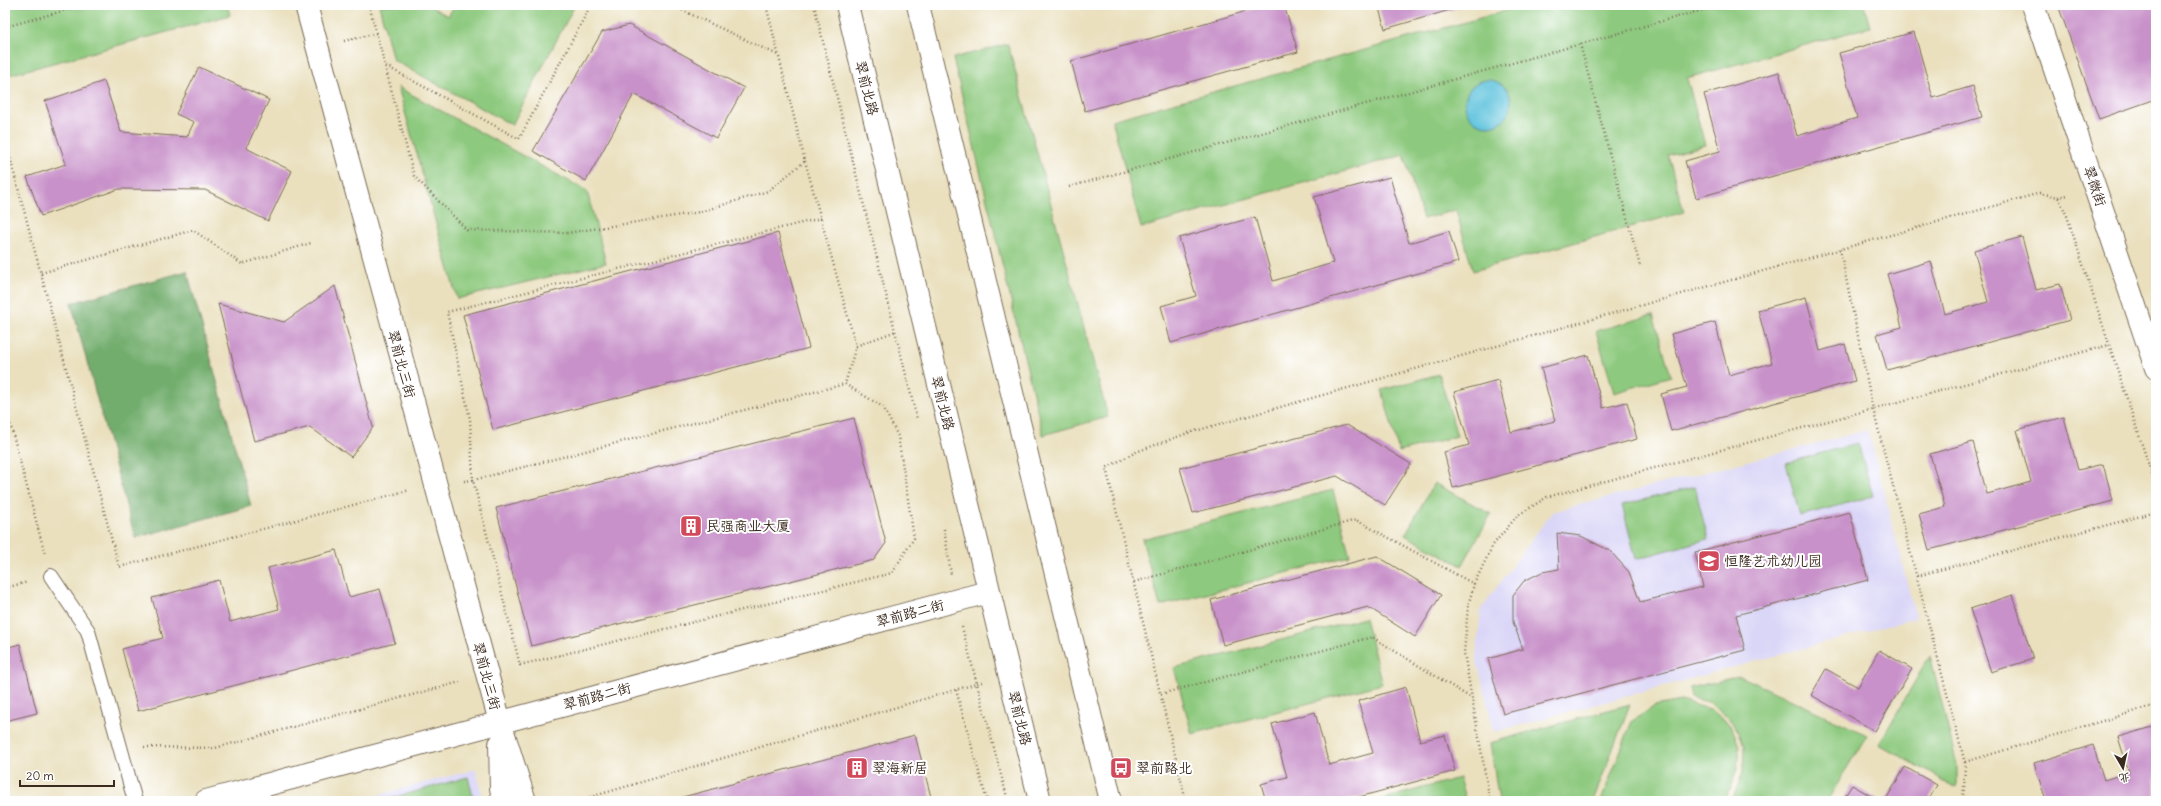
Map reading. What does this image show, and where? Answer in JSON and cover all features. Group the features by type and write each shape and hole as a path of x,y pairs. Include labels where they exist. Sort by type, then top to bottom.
{"street":[{"name":"翠前北三街","path":"306,5 487,675 500,722 526,801"},
{"name":"翠前北路","path":"847,5 988,592 1040,801"},
{"path":"918,5 1111,801"},
{"name":"翠微街","path":"2033,5 2156,367"},
{"name":"翠前路二街","path":"206,801 988,592"},
{"name":"翠前北三街","path":"500,722 501,788 504,801"}],"lane":[{"path":"51,576 88,631 135,801"}],"path":[{"path":"5,27 84,5"},
{"path":"369,5 414,176 467,230 567,233 700,212 768,191 805,161"},
{"path":"385,66 519,139 591,5"},
{"path":"671,5 779,55"},
{"path":"766,5 820,218 856,346 845,384"},
{"path":"814,5 918,424"},
{"path":"1069,187 1720,5"},
{"path":"317,48 377,33"},
{"path":"1580,44 1640,266"},
{"path":"5,140 118,567 435,483 473,480 845,384 884,407 898,436 914,538 892,573 520,665 215,748 120,747"},
{"path":"1186,801 1106,468 1136,452 1188,433 2040,193 2058,197 2068,216 2156,487"},
{"path":"520,665 473,480 470,419 447,312 820,218"},
{"path":"40,273 193,230 242,264 311,244"},
{"path":"1840,249 1873,409 1965,762 1962,801"},
{"path":"856,346 923,321"},
{"path":"1490,801 1464,653 1468,606 1474,584 1493,545 1517,516 1547,497 2109,345"},
{"path":"5,405 51,576"},
{"path":"1917,576 2156,512"},
{"path":"1134,582 1356,520 1474,584"},
{"path":"943,525 955,601 1008,801"},
{"path":"1161,694 1372,637 1471,699"},
{"path":"584,801 584,799 1009,674"},
{"path":"956,690 987,801"},
{"path":"1965,762 2156,705"}],"shaded area":[{"name":"恒隆艺术幼儿园","path":"1868,430 1916,618 1494,732 1476,657 1481,609 1552,512"},
{"path":"476,769 484,801 356,801"}],"green space":[{"path":"5,5 227,5 230,15 5,76"},
{"path":"379,5 428,5 448,16 455,5 575,5 512,125 393,60"},
{"path":"1527,5 1864,5 1870,27 1687,78 1705,145 1668,155 1684,212 1473,271 1456,210 1423,219 1404,155 1141,228 1112,120"},
{"path":"1008,44 1108,417 1043,435 953,58"},
{"path":"398,87 587,191 606,263 457,299"},
{"path":"187,271 251,506 135,538 71,303"},
{"path":"1653,315 1671,376 1614,393 1596,331"},
{"path":"1439,374 1457,436 1399,452 1382,390"},
{"path":"1858,443 1873,496 1800,516 1786,463"},
{"path":"1434,483 1491,514 1462,566 1405,535"},
{"path":"1695,487 1708,539 1636,559 1622,505"},
{"path":"1333,490 1350,556 1160,606 1142,539"},
{"path":"1365,618 1382,684 1192,734 1174,668"},
{"path":"1930,655 1957,765 1957,788 1879,744"},
{"path":"1740,676 1867,735 1827,801 1732,801 1743,772 1744,746 1733,722 1709,702 1691,698 1689,688"},
{"path":"1681,701 1710,709 1731,725 1739,746 1737,769 1725,801 1601,801 1632,721 1655,706"},
{"path":"1630,704 1593,801 1499,801 1490,743"},
{"path":"468,777 474,801 381,801"},
{"path":"1459,778 1466,801 1376,801"}],"water":[{"path":"1488,80 1501,84 1507,90 1511,103 1507,116 1501,122 1488,126 1475,122 1469,116 1465,103 1469,90 1475,84"}],"building":[{"path":"1268,5 1284,5 1298,52 1085,111 1071,61"},
{"path":"1378,5 1467,5 1385,29"},
{"path":"2058,5 2156,5 2156,99 2099,119"},
{"path":"629,25 744,88 716,138 634,94 586,181 533,151 602,32"},
{"path":"1914,32 1933,98 1973,86 1982,117 1696,198 1685,161 1720,151 1704,94 1779,72 1797,136 1857,118 1839,53"},
{"path":"199,67 269,100 246,148 292,171 268,221 205,190 119,189 41,216 27,177 66,164 45,101 104,81 121,132 187,137 194,122 176,114"},
{"path":"1390,177 1409,243 1449,231 1458,262 1171,343 1161,306 1196,296 1179,238 1255,217 1273,281 1333,263 1314,197"},
{"path":"778,233 809,348 493,430 463,315"},
{"path":"2022,237 2036,290 2060,284 2070,320 1887,370 1877,334 1902,327 1887,274 1931,261 1945,314 1988,302 1974,250"},
{"path":"335,286 373,427 351,457 310,427 254,441 218,304 284,322"},
{"path":"1806,297 1820,351 1845,344 1855,381 1671,431 1661,394 1687,387 1671,334 1715,322 1729,375 1772,363 1758,310"},
{"path":"1588,355 1603,408 1627,402 1637,439 1453,488 1444,452 1469,445 1454,392 1498,380 1511,432 1555,421 1541,368"},
{"path":"2064,417 2078,470 2103,464 2113,501 1929,550 1919,514 1945,507 1930,454 1973,442 1987,494 2031,482 2017,430"},
{"name":"民强商业大厦","path":"854,418 886,543 874,560 531,646 496,508"},
{"path":"1347,425 1411,464 1385,505 1337,476 1193,513 1180,468"},
{"path":"1850,512 1868,580 1736,615 1745,650 1503,714 1488,659 1523,649 1513,622 1513,595 1524,581 1542,572 1559,569 1557,533 1581,536 1610,551 1629,572 1640,602 1703,587 1695,552"},
{"path":"336,550 349,597 380,589 395,643 138,711 122,649 163,638 152,598 219,580 230,622 279,609 268,568"},
{"path":"1377,556 1441,595 1415,637 1368,607 1223,645 1211,600"},
{"path":"2013,595 2033,659 1991,672 1970,609"},
{"path":"20,644 37,713 5,721 5,648"},
{"path":"1879,650 1912,669 1875,731 1811,695 1826,669 1858,687"},
{"path":"1406,687 1420,741 1445,735 1455,771 1344,801 1266,801 1261,784 1287,777 1272,724 1315,712 1329,765 1373,753 1358,701"},
{"path":"2156,726 2156,799 2149,801 2038,801 2045,798 2034,763 2093,745 2104,780 2129,772 2118,737"},
{"name":"翠海新居","path":"915,735 932,801 668,801"},
{"path":"1905,767 1937,785 1928,801 1885,801"},
{"path":"1852,785 1880,801 1842,801"}],"place":[{"name":"民强商业大厦","path":"691,526"},
{"name":"恒隆艺术幼儿园","path":"1709,561"},
{"name":"翠海新居","path":"857,768"},
{"name":"翠前路北","path":"1121,768"}]}
